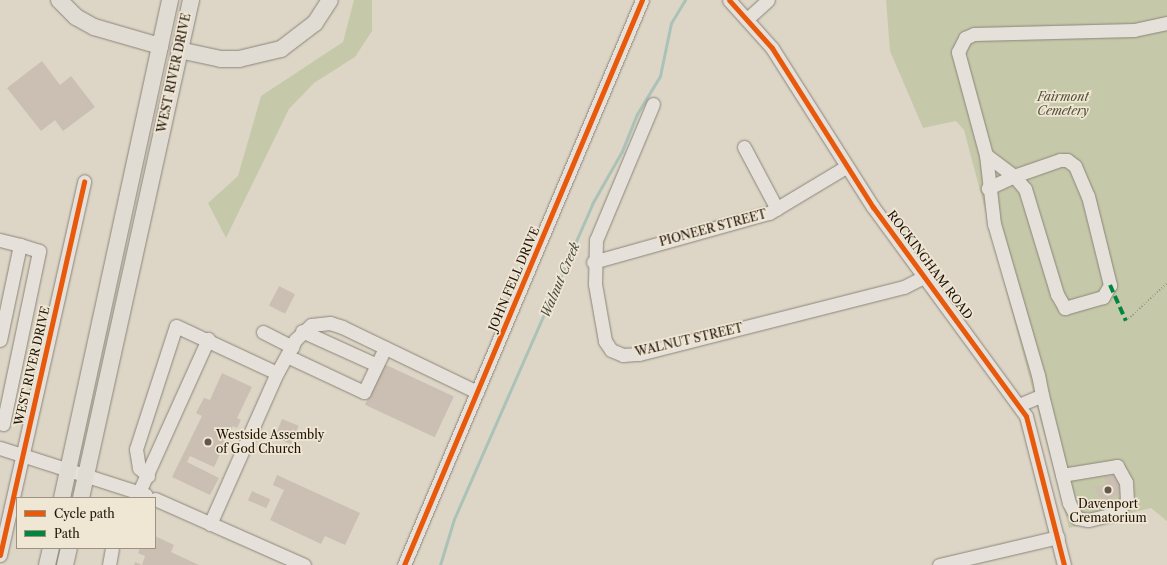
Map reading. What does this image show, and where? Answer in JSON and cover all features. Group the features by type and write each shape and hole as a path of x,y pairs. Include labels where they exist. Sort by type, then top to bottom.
{"main road":[{"path":"59,0 76,17 94,27 160,46"},
{"name":"WEST RIVER DRIVE","path":"62,497 170,0"},
{"name":"WEST RIVER DRIVE","path":"81,497 191,0"},
{"path":"179,50 233,59 281,49 315,23 330,0"},
{"path":"47,565 51,549"},
{"path":"65,565 69,549"}],"street":[{"name":"JOHN FELL DRIVE","path":"404,565 642,0"},
{"name":"ROCKINGHAM ROAD","path":"729,0 747,19 786,69 846,167 1026,416 1064,565"},
{"path":"747,19 768,0"},
{"path":"1062,475 1117,466 1126,482 1127,501 1114,514 1088,520 1077,518 1062,475 1042,395 994,224 988,188 986,155 958,52 965,38 990,33 1134,30 1167,23"},
{"name":"WALNUT STREET","path":"653,104 596,240 593,262 605,341 611,350 623,355 639,354 896,289 926,276"},
{"path":"744,147 777,209"},
{"path":"986,155 1014,176 1025,189 1062,305 1065,308 1103,297 1110,285 1110,275 1076,166 1067,160 1060,160 1014,176 988,188"},
{"name":"PIONEER STREET","path":"593,262 777,209 846,167"},
{"name":"WEST RIVER DRIVE","path":"0,555 84,181"},
{"path":"0,240 39,251 3,424 0,423"},
{"path":"0,340 20,245"},
{"path":"210,524 277,373 302,331 319,322 330,323 477,392"},
{"path":"148,476 139,468 136,449 171,335 176,326 208,339 277,373"},
{"path":"302,331 377,365"},
{"path":"263,332 289,351 364,392 385,348"},
{"path":"134,493 148,476 208,339"},
{"path":"1019,405 1042,395"},
{"path":"0,448 22,457 86,474 134,493 150,497"},
{"path":"156,499 304,565"},
{"path":"939,565 980,560 1058,537"},
{"path":"108,565 112,549"}],"path":[{"path":"1126,321 1167,283"}],"green space":[{"path":"354,0 372,0 372,31 355,57 314,83 289,109 226,238 208,203 238,176 261,96 343,42"},
{"name":"Fairmont Cemetery","path":"886,0 1167,0 1167,521 1151,508 1069,528 964,130 956,121 923,128 890,51"}],"building":[{"path":"42,61 60,85 71,76 95,107 63,131 55,120 41,131 7,88"},
{"path":"279,286 295,294 285,314 269,306"},
{"path":"384,364 454,397 435,437 365,405"},
{"name":"Westside Assembly of God Church","path":"222,373 252,387 237,418 241,420 237,428 233,426 214,467 190,456 187,462 219,478 210,495 172,477 202,416 196,413 204,398 210,400"},
{"path":"282,419 299,426 291,444 275,438"},
{"name":"Davenport Crematorium","path":"1116,474 1121,493 1101,503 1095,487 1106,485 1104,477"},
{"path":"277,475 360,513 345,545 325,536 321,544 270,520 284,490 273,485"},
{"path":"252,491 270,499 266,508 248,500"},
{"path":"156,536 174,545 171,552 199,565 142,565 145,556 138,553 140,549 156,549"},
{"path":"135,562 142,565 134,565"}],"waterway":[{"name":"Walnut Creek","path":"440,565 454,519 592,204 622,151 637,114 660,76 671,23 685,0"}],"marked path":[{"path":"1110,285 1126,321"}],"cycle path":[{"path":"404,565 642,0"},
{"path":"729,0 772,48 873,207 1026,416 1064,565"},
{"path":"0,555 84,181"}],"place":[{"name":"Westside Assembly of God Church","path":"208,442"},
{"name":"Davenport Crematorium","path":"1108,490"}]}
